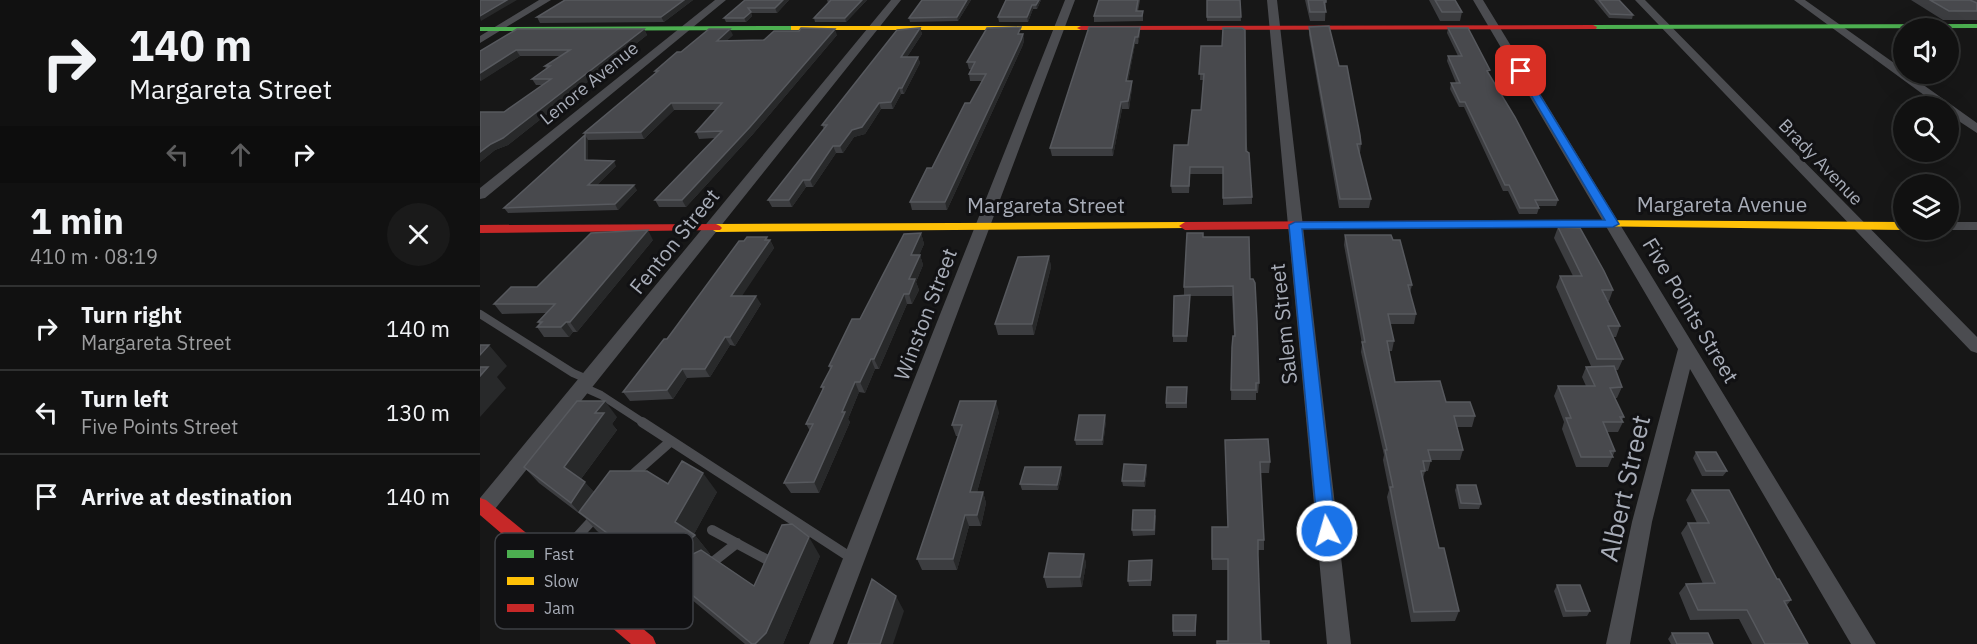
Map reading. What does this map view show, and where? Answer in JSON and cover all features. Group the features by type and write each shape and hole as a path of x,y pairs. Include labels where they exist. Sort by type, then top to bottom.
{"street":[{"path":"480,40 546,0"},
{"name":"Lenore Avenue","path":"480,195 721,0"},
{"name":"Fenton Street","path":"482,507 586,383 896,0"},
{"name":"Winston Street","path":"821,644 1070,0"},
{"name":"Salem Street","path":"1272,0 1339,644"},
{"name":"Five Points Street","path":"1478,0 1864,644"},
{"name":"Brady Avenue","path":"1640,0 1977,347"},
{"path":"1799,0 1932,96"},
{"path":"480,29 1977,26"},
{"path":"1959,116 1977,129"},
{"name":"Margareta Street","path":"480,229 1613,224"},
{"name":"Margareta Avenue","path":"1613,224 1893,226"},
{"path":"1959,226 1977,226"},
{"name":"Albert Street","path":"1618,644 1642,522 1687,346"},
{"path":"482,507 513,533"},
{"path":"628,629 646,644"}],"lane":[{"path":"480,314 573,373 601,395 854,560"},
{"path":"619,488 671,441"},
{"path":"583,533 606,505"},
{"path":"712,530 773,562"},
{"path":"706,567 737,543"}],"building":[{"path":"480,0 507,0 480,16"},
{"path":"565,0 684,0 661,17 537,17"},
{"path":"745,0 783,0 775,8 748,8 751,12 744,18 724,18"},
{"path":"831,0 862,0 845,18 814,18"},
{"path":"922,0 967,0 957,17 909,18"},
{"path":"1006,0 1039,0 1036,5 1032,5 1027,17 998,17"},
{"path":"1099,0 1138,0 1136,11 1143,11 1142,16 1094,16"},
{"path":"1207,0 1240,0 1241,17 1207,17"},
{"path":"1308,0 1326,0 1324,2 1326,12 1310,12"},
{"path":"1435,0 1455,0 1462,12 1442,12"},
{"path":"1599,0 1619,0 1633,15 1610,14"},
{"path":"1930,0 1970,0 1977,3 1977,11 1949,11"},
{"path":"1329,26 1339,66 1347,66 1360,135 1361,144 1357,144 1371,199 1340,199 1309,27"},
{"path":"1021,27 1018,34 1023,34 1021,40 945,202 910,202 927,168 932,168 965,103 970,103 986,74 969,74 975,62 967,62 987,28"},
{"path":"1089,27 1140,27 1138,37 1135,37 1126,81 1132,81 1128,101 1121,102 1112,148 1050,148"},
{"path":"801,28 835,29 750,127 682,200 655,200 722,131 696,132 722,103 671,103 641,132 584,133 658,71 655,71 677,52 681,52 709,29 730,29 717,41 764,40 774,31 799,31"},
{"path":"920,28 901,57 918,57 902,88 899,88 891,102 879,103 862,127 852,130 840,146 833,146 810,180 803,180 789,200 768,200 827,125 822,125 897,30"},
{"path":"1223,28 1245,30 1246,151 1249,153 1252,197 1223,198 1223,167 1190,167 1189,186 1171,186 1174,145 1188,145 1192,110 1201,110 1204,74 1199,74 1201,46 1222,46"},
{"path":"1448,28 1468,28 1490,70 1487,71 1515,117 1558,200 1535,200 1539,208 1520,208 1509,185 1505,185 1465,102 1460,102 1451,83 1460,83 1448,56 1462,56"},
{"path":"517,29 644,29 503,138 480,152 480,112 504,112 551,79 532,79 550,66 545,66 570,50 516,50 480,73 480,51"},
{"path":"585,135 585,160 614,161 588,185 634,185 615,204 504,208"},
{"path":"1558,227 1580,228 1604,271 1613,290 1602,290 1620,326 1608,326 1623,359 1597,359 1560,276 1582,276"},
{"path":"648,230 570,322 566,322 561,327 537,327 542,322 538,322 555,304 494,304 511,287 537,287 591,233"},
{"path":"921,233 911,255 920,255 909,279 915,279 909,294 904,294 874,359 871,359 860,382 855,382 842,412 845,412 814,482 784,483 813,424 806,424 824,387 821,387 832,366 829,366 852,319 860,319 904,234"},
{"path":"1187,233 1203,233 1203,237 1249,237 1250,279 1253,279 1255,283 1257,321 1259,383 1256,383 1256,390 1231,390 1232,347 1233,336 1235,336 1233,286 1184,287"},
{"path":"1345,235 1391,235 1393,240 1400,240 1412,285 1408,285 1416,314 1388,314 1394,341 1387,341 1395,382 1440,381 1446,402 1470,402 1475,416 1454,416 1463,450 1428,450 1431,461 1423,461 1425,471 1421,471 1439,548 1444,548 1459,611 1414,612 1390,487 1393,487 1385,450 1387,450 1362,342 1365,342"},
{"path":"747,237 767,237 765,240 770,240 731,296 756,296 730,337 725,337 705,369 682,369 667,390 623,392 664,339 667,339 739,241 744,241"},
{"path":"1049,256 1032,324 995,324 1018,257"},
{"path":"1190,295 1187,336 1173,336 1174,296"},
{"path":"480,345 489,345 480,355"},
{"path":"1614,366 1622,387 1610,388 1624,417 1620,417 1623,422 1603,422 1615,451 1610,451 1613,457 1581,457 1566,418 1571,418 1558,386 1595,386 1586,367"},
{"path":"480,367 488,367 480,376"},
{"path":"1167,387 1187,387 1186,403 1166,403"},
{"path":"577,401 605,401 595,413 604,413 564,467 585,482 571,503 524,467"},
{"path":"960,401 996,401 970,492 983,492 977,515 965,515 953,559 917,559 962,425 952,425"},
{"path":"1079,415 1105,415 1102,440 1075,440"},
{"path":"1268,439 1270,462 1260,462 1264,540 1258,540 1258,555 1261,641 1269,641 1269,644 1217,644 1217,641 1228,641 1228,559 1212,559 1212,527 1228,527 1225,440"},
{"path":"1696,452 1716,452 1727,471 1706,471"},
{"path":"682,461 703,473 675,522 692,533 607,533 579,512 610,471 647,471 668,484"},
{"path":"1124,464 1146,465 1144,481 1122,481"},
{"path":"1025,467 1061,467 1057,485 1020,484"},
{"path":"1457,485 1476,485 1481,504 1461,503"},
{"path":"1692,490 1729,490 1777,579 1791,600 1784,601 1808,644 1765,644 1747,610 1698,610 1686,584 1715,583 1688,523 1709,523"},
{"path":"1133,510 1155,510 1154,530 1132,530"},
{"path":"792,524 809,537 766,633 755,644 752,644 693,596 693,554 701,550 754,586 782,525"},
{"path":"1049,553 1084,554 1080,577 1044,577"},
{"path":"1152,560 1151,580 1128,581 1129,561"},
{"path":"872,579 896,596 880,644 848,644"},
{"path":"1557,585 1580,585 1590,611 1566,611"},
{"path":"1173,615 1196,615 1195,631 1173,631"},
{"path":"1672,633 1708,633 1713,644 1677,644"}],"traffic: fast":[{"path":"1593,27 1977,26"},
{"path":"480,29 794,28"}],"traffic: slow":[{"path":"794,28 1081,28"},
{"path":"1581,224 1893,226"},
{"path":"716,228 1185,226"}],"traffic: jam":[{"path":"1081,28 1593,27"},
{"path":"1185,226 1581,224"},
{"path":"480,229 716,228"},
{"path":"480,505 513,533"},
{"path":"628,629 646,644"}],"route":[{"path":"1327,531 1295,225 1613,224 1521,71"}]}
